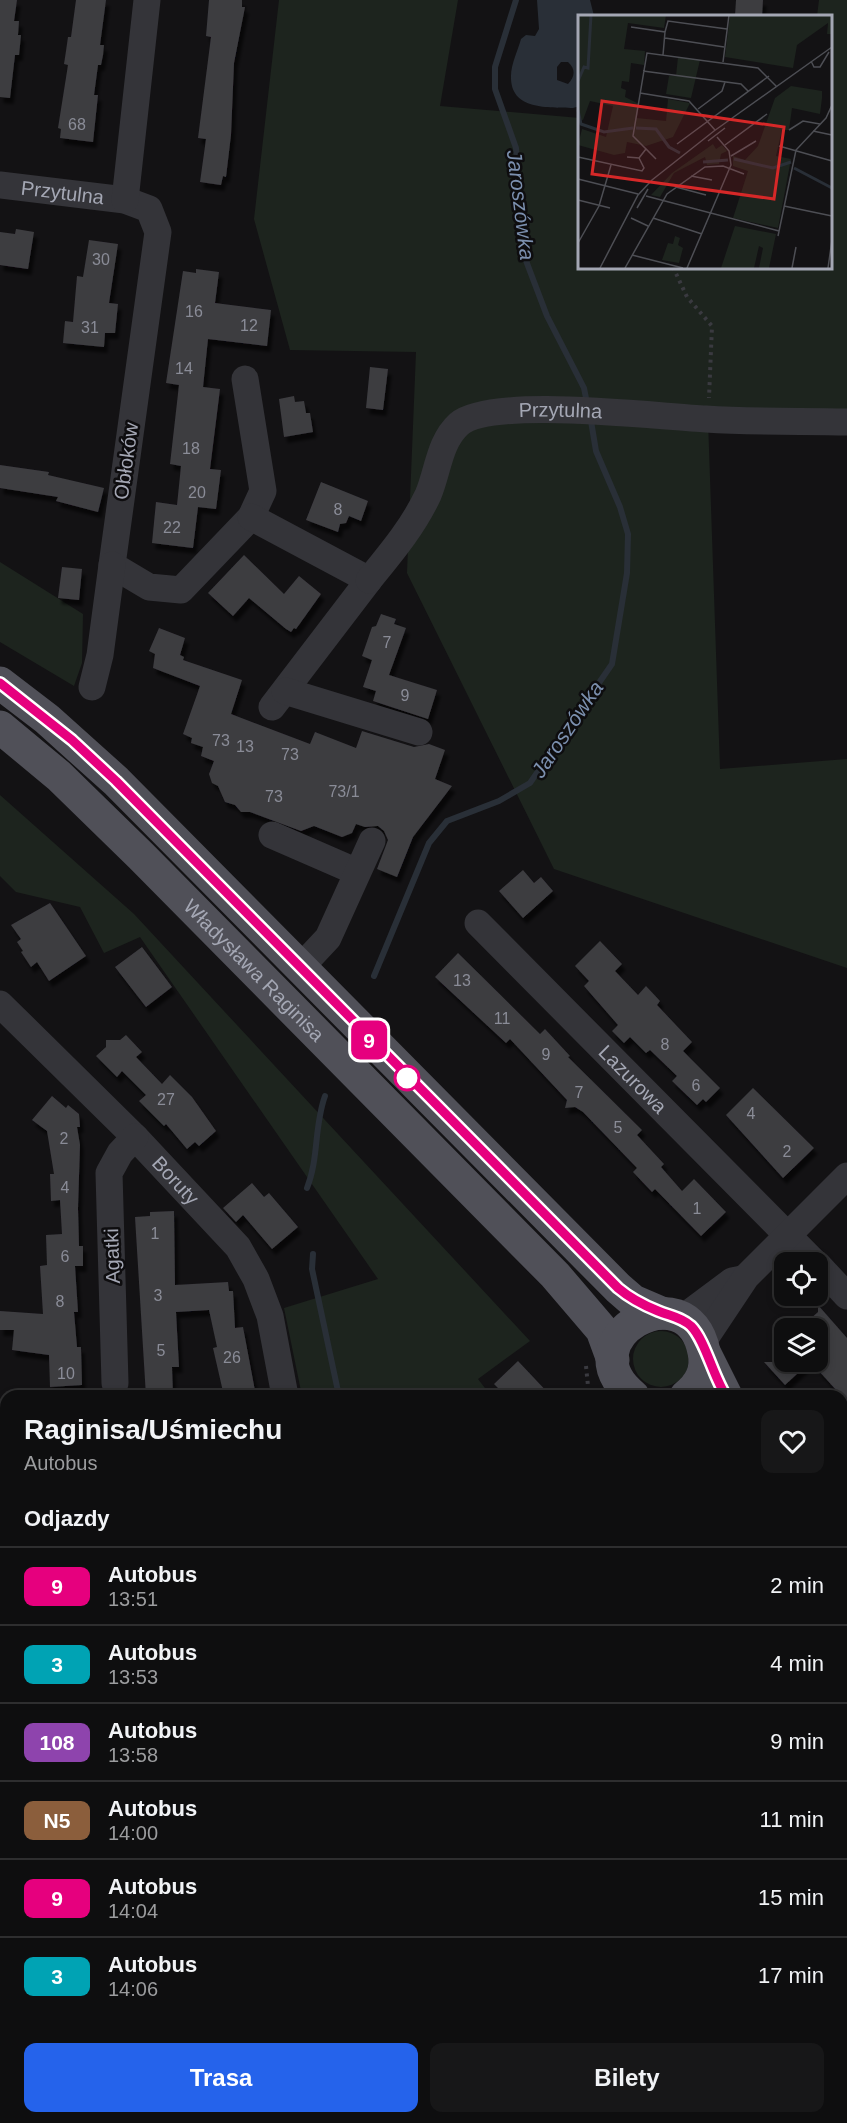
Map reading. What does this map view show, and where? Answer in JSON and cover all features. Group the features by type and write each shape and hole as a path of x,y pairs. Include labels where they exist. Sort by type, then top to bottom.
{"main road":[{"name":"Władysława Raginisa","path":"0,683 56,726 116,781 299,969 618,1288 633,1301 687,1332"},
{"name":"Władysława Raginisa","path":"0,727 59,776 141,856 555,1275 602,1330 618,1383"},
{"path":"618,1383 618,1339 631,1322 641,1317 687,1332 722,1390"},
{"path":"687,1332 703,1374 691,1390"}],"street":[{"path":"125,200 147,0"},
{"name":"Przytulna","path":"0,185 125,200"},
{"name":"Obłoków","path":"92,687 100,655 158,232 149,209 125,200"},
{"path":"112,565 148,587 181,590 251,518 263,491 245,379"},
{"name":"Przytulna","path":"369,580 407,534 428,494 447,440 459,423 472,417 498,411 596,412 708,420 847,422"},
{"path":"251,518 369,580 278,699 419,732"},
{"path":"272,835 357,872"},
{"path":"299,969 328,938 372,841"},
{"name":"Lazurowa","path":"478,923 804,1252"},
{"name":"Boruty","path":"0,1004 135,1137 238,1247 256,1279 270,1316 284,1390"},
{"name":"Agatki","path":"115,1383 109,1173 120,1153 135,1137"},
{"path":"687,1332 746,1277 847,1176"},
{"name":"Lazurowa","path":"828,1276 847,1296"}],"path":[{"path":"673,268 687,297 712,326 708,420"}],"shaded area":[{"path":"279,0 458,0 440,106 578,118 578,268 832,268 832,15 817,15 819,0 847,0 847,422 708,420 720,769 847,759 847,968 554,869 407,573 416,352 290,350 254,219"},
{"path":"537,0 590,0 594,15 578,15 578,107 543,107 533,105 517,96 512,87 512,67 521,39 526,35 535,36 539,29","holes":["561,62 568,62 574,73 568,84 557,80 557,67"]},
{"path":"0,562 83,614 82,663 74,686 0,642"},
{"path":"0,795 134,914 530,1341 478,1379 486,1390 301,1390 284,1308 378,1279 140,937 104,953 80,907 16,892 0,876"},
{"path":"655,1331 667,1331 677,1335 685,1343 689,1359 685,1375 677,1383 667,1387 655,1387 645,1383 637,1375 633,1365 633,1353 637,1343 645,1335"}],"building":[{"path":"0,0 17,0 14,21 19,21 18,35 21,35 19,55 15,55 10,98 0,97"},
{"path":"76,0 106,0 100,45 104,45 103,55 101,65 98,65 94,95 98,95 93,142 60,138 61,129 58,128 68,65 64,64 68,37 71,37"},
{"path":"209,0 242,0 242,7 245,7 234,63 231,135 226,177 223,176 221,185 200,182 206,139 198,138 211,37 206,36"},
{"path":"736,0 763,0 762,15 735,15"},
{"path":"16,229 34,232 28,269 0,265 0,232 15,234"},
{"path":"89,240 118,244 109,303 118,304 115,333 105,333 104,347 63,343 65,321 73,322 77,276 83,277"},
{"path":"196,269 219,272 215,303 271,310 267,346 208,339 203,387 220,389 210,469 221,470 216,509 198,507 193,548 152,543 156,502 177,505 181,466 170,464 179,385 166,383 183,271 196,273"},
{"path":"370,367 388,369 383,410 366,408"},
{"path":"294,396 295,402 304,401 306,413 310,413 313,432 284,437 279,399"},
{"path":"0,465 49,472 48,475 104,488 98,512 56,501 58,497 0,488"},
{"path":"321,482 368,501 361,521 349,516 346,523 340,524 338,532 306,520"},
{"path":"244,555 284,594 299,576 321,594 296,629 294,628 291,632 286,629 249,598 233,616 208,593"},
{"path":"62,567 82,569 79,600 58,598"},
{"path":"381,614 396,619 394,624 406,628 389,675 437,690 428,719 373,701 376,691 363,687 372,660 362,656 372,627 376,626"},
{"path":"159,628 185,638 180,655 184,657 183,660 242,680 231,714 310,744 315,732 356,748 362,731 414,747 429,744 445,750 435,779 452,786 413,837 397,877 377,869 388,840 384,831 378,826 365,827 356,824 352,833 342,837 314,826 301,831 250,812 241,812 235,805 225,802 218,786 212,783 209,774 214,761 201,756 203,747 191,743 192,738 183,734 200,686 153,668 155,654 149,651"},
{"path":"523,870 534,883 541,877 553,891 523,918 499,891"},
{"path":"50,903 86,956 49,981 37,962 31,967 17,942 21,939 11,925"},
{"path":"600,941 622,964 615,971 638,995 646,986 660,1001 657,1005 692,1042 683,1051 720,1088 706,1102 703,1099 697,1105 672,1081 677,1076 650,1050 646,1053 630,1037 624,1043 612,1031 618,1025 584,986 589,981 575,966"},
{"path":"142,947 172,987 146,1007 115,967"},
{"path":"458,953 540,1034 545,1029 570,1056 568,1057 642,1130 637,1135 664,1164 661,1167 682,1191 694,1179 726,1212 701,1236 655,1189 652,1192 633,1172 637,1168 583,1112 575,1107 565,1108 567,1100 510,1039 506,1043 435,977"},
{"path":"126,1035 142,1052 136,1057 162,1084 170,1075 192,1097 216,1131 199,1146 195,1142 187,1149 166,1124 164,1126 139,1101 146,1095 122,1071 117,1077 96,1056 106,1047 106,1040 120,1040"},
{"path":"753,1088 814,1148 783,1178 726,1115"},
{"path":"52,1096 66,1108 68,1105 79,1114 80,1127 77,1127 80,1145 79,1246 83,1246 83,1266 75,1266 78,1312 74,1312 77,1347 81,1347 82,1385 50,1387 49,1355 12,1350 14,1330 0,1330 0,1311 43,1314 40,1266 47,1265 46,1235 62,1234 60,1200 51,1201 50,1174 54,1174 47,1131 32,1120"},
{"path":"252,1183 264,1197 269,1193 298,1227 272,1249 243,1215 236,1222 223,1208"},
{"path":"174,1211 175,1285 228,1282 229,1291 233,1291 235,1328 243,1327 255,1390 223,1390 213,1348 217,1347 209,1310 176,1312 179,1367 172,1367 173,1390 146,1390 135,1217 150,1216 150,1212"},
{"path":"819,1306 847,1338 847,1390 836,1390 820,1372 828,1372 828,1318 811,1318 818,1312"},
{"path":"518,1361 545,1390 500,1390 494,1384"},
{"path":"764,1362 774,1362 774,1372 799,1372 785,1385"}],"waterway":[{"name":"Jaroszówka","path":"516,0 495,67 495,89 516,148 525,258 547,316 584,388 587,403"},
{"name":"Jaroszówka","path":"374,976 429,843 447,821 499,801 530,783 612,664 627,573 628,534 620,507 596,451 591,421"},
{"path":"307,1188 311,1177 319,1119 325,1096"},
{"name":"Jaroszówka","path":"313,1254 312,1269 338,1390"}],"bus line":[{"name":"9","path":"0,683 72,740 116,781 409,1080 618,1288 633,1301 672,1315 690,1325 702,1342 705,1354 722,1390"}]}
